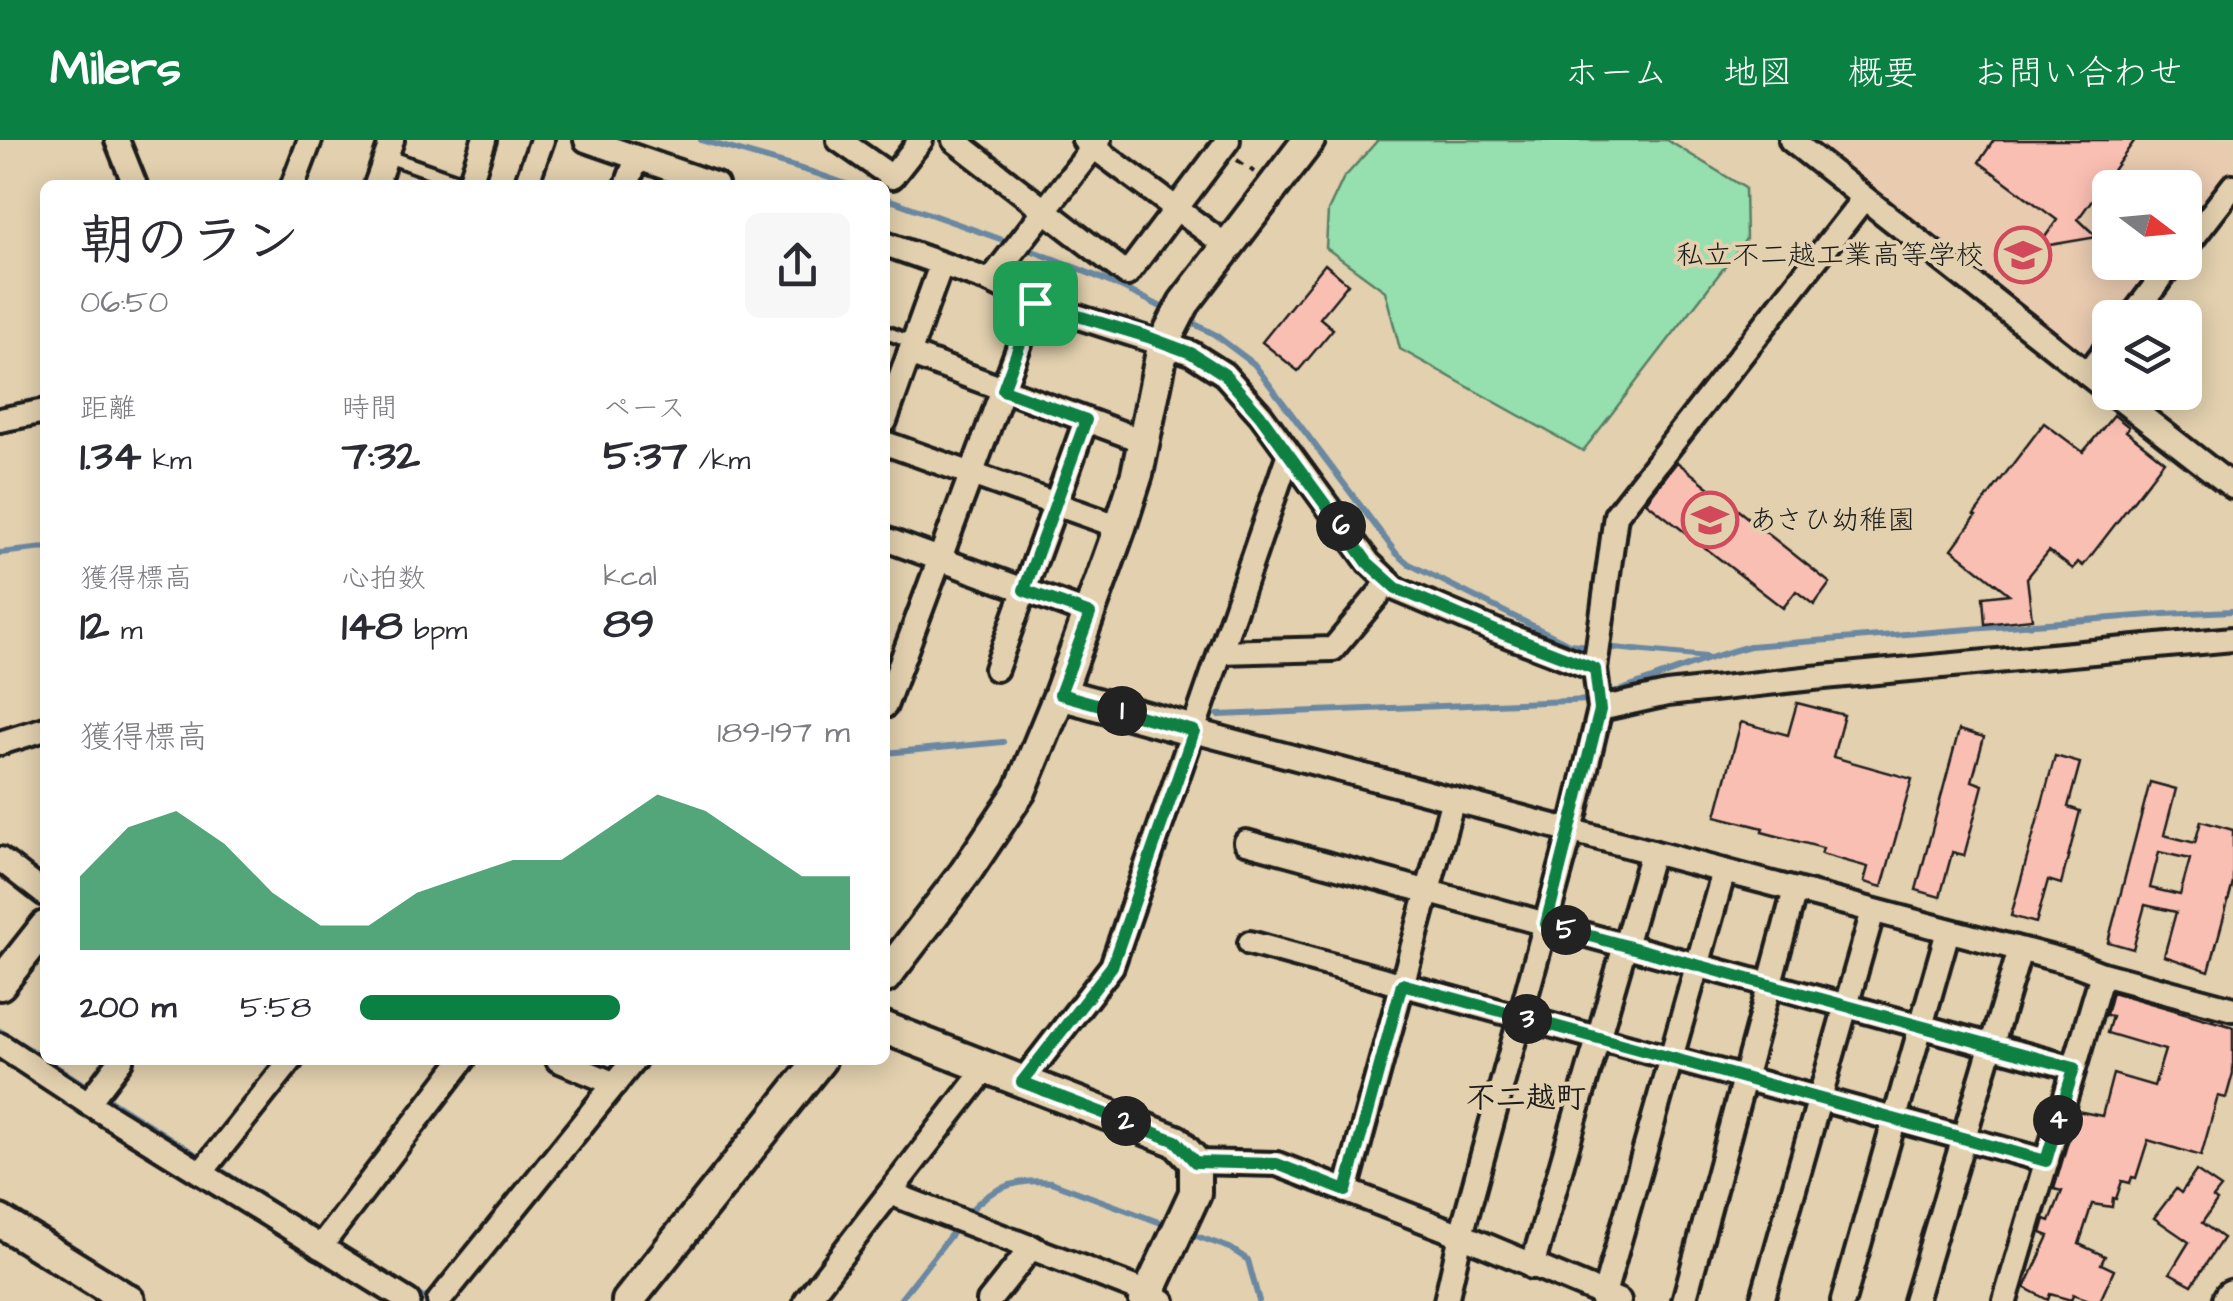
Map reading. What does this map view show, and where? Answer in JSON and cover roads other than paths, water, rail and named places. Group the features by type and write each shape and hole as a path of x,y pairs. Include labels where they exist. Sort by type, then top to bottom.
{"street":[{"path":"116,140 133,180"},
{"path":"295,180 310,140"},
{"path":"471,180 484,140"},
{"path":"528,180 542,140"},
{"path":"586,140 701,180"},
{"path":"842,141 892,177 920,140"},
{"path":"890,970 965,874 1020,791 1090,614 1137,474 1164,342 1184,303 1309,140"},
{"path":"990,281 1092,142 1228,247"},
{"path":"965,143 1044,212 1126,274 1224,144"},
{"path":"1800,143 2092,378"},
{"path":"378,180 389,148"},
{"path":"629,180 637,158"},
{"path":"2202,226 2233,186"},
{"path":"1446,1301 1600,710 1595,669 1616,515 1864,198"},
{"path":"890,246 990,281 1035,303 1191,353 1224,374 1260,415 1368,563 1396,588 1595,669"},
{"path":"890,407 942,265"},
{"path":"2144,300 2160,280"},
{"path":"890,693 1035,303"},
{"path":"911,348 1003,390 1143,442"},
{"path":"2087,374 2092,367"},
{"path":"2134,410 2233,487"},
{"path":"0,420 40,412"},
{"path":"996,669 1086,420"},
{"path":"890,445 1120,527"},
{"path":"1022,1082 1112,966 1288,456"},
{"path":"890,541 1090,614"},
{"path":"1220,652 1333,649 1389,582"},
{"path":"1600,710 1667,694 2233,639"},
{"path":"1060,694 2233,1009"},
{"path":"0,743 40,731"},
{"path":"1346,1191 1453,799"},
{"path":"1246,842 2074,1068"},
{"path":"1532,1266 1652,852"},
{"path":"0,859 40,890"},
{"path":"1195,1162 1277,1164 1608,1299 1724,872"},
{"path":"1684,1301 1795,890"},
{"path":"1762,1301 1873,911"},
{"path":"1843,1301 1948,930"},
{"path":"0,984 40,933"},
{"path":"1250,943 2046,1161"},
{"path":"1914,1301 2020,950"},
{"path":"2005,1301 2102,974"},
{"path":"890,1030 1176,1141 1195,1162 1196,1193 1153,1299 890,1193"},
{"path":"0,1045 408,1301"},
{"path":"88,1102 118,1065"},
{"path":"201,1173 287,1065"},
{"path":"320,1247 459,1065"},
{"path":"570,1065 615,1084"},
{"path":"439,1301 630,1065"},
{"path":"628,1301 816,1065"},
{"path":"806,1301 986,1066"},
{"path":"0,1221 129,1301"},
{"path":"989,1301 1032,1247"}],"lane":[{"path":"389,148 458,180"},
{"path":"890,335 911,348"}],"waterway":[{"path":"701,140 835,180"},
{"path":"890,200 1065,263 1169,311"},
{"path":"1185,319 1214,334 1254,364 1396,553 1409,564 1569,644 1591,646"},
{"path":"0,553 40,549"},
{"path":"1604,696 1750,646 2233,611"},
{"path":"1604,647 1706,657"},
{"path":"1218,715 1592,700"},
{"path":"890,753 1003,742"},
{"path":"0,1031 40,1056"},
{"path":"54,1065 91,1089"},
{"path":"565,1127 614,1065"},
{"path":"102,1095 383,1273"},
{"path":"965,1217 992,1193 1014,1184 1038,1181 1051,1182 1172,1227"},
{"path":"899,1301 957,1227"},
{"path":"1188,1233 1230,1248 1248,1260 1259,1301"},
{"path":"411,1290 428,1301"}],"place":[{"name":"私立不二越工業高等学校","path":"2023,255"},
{"name":"あさひ幼稚園","path":"1710,520"}],"district":[{"name":"不二越町","path":"1526,1098"}]}
